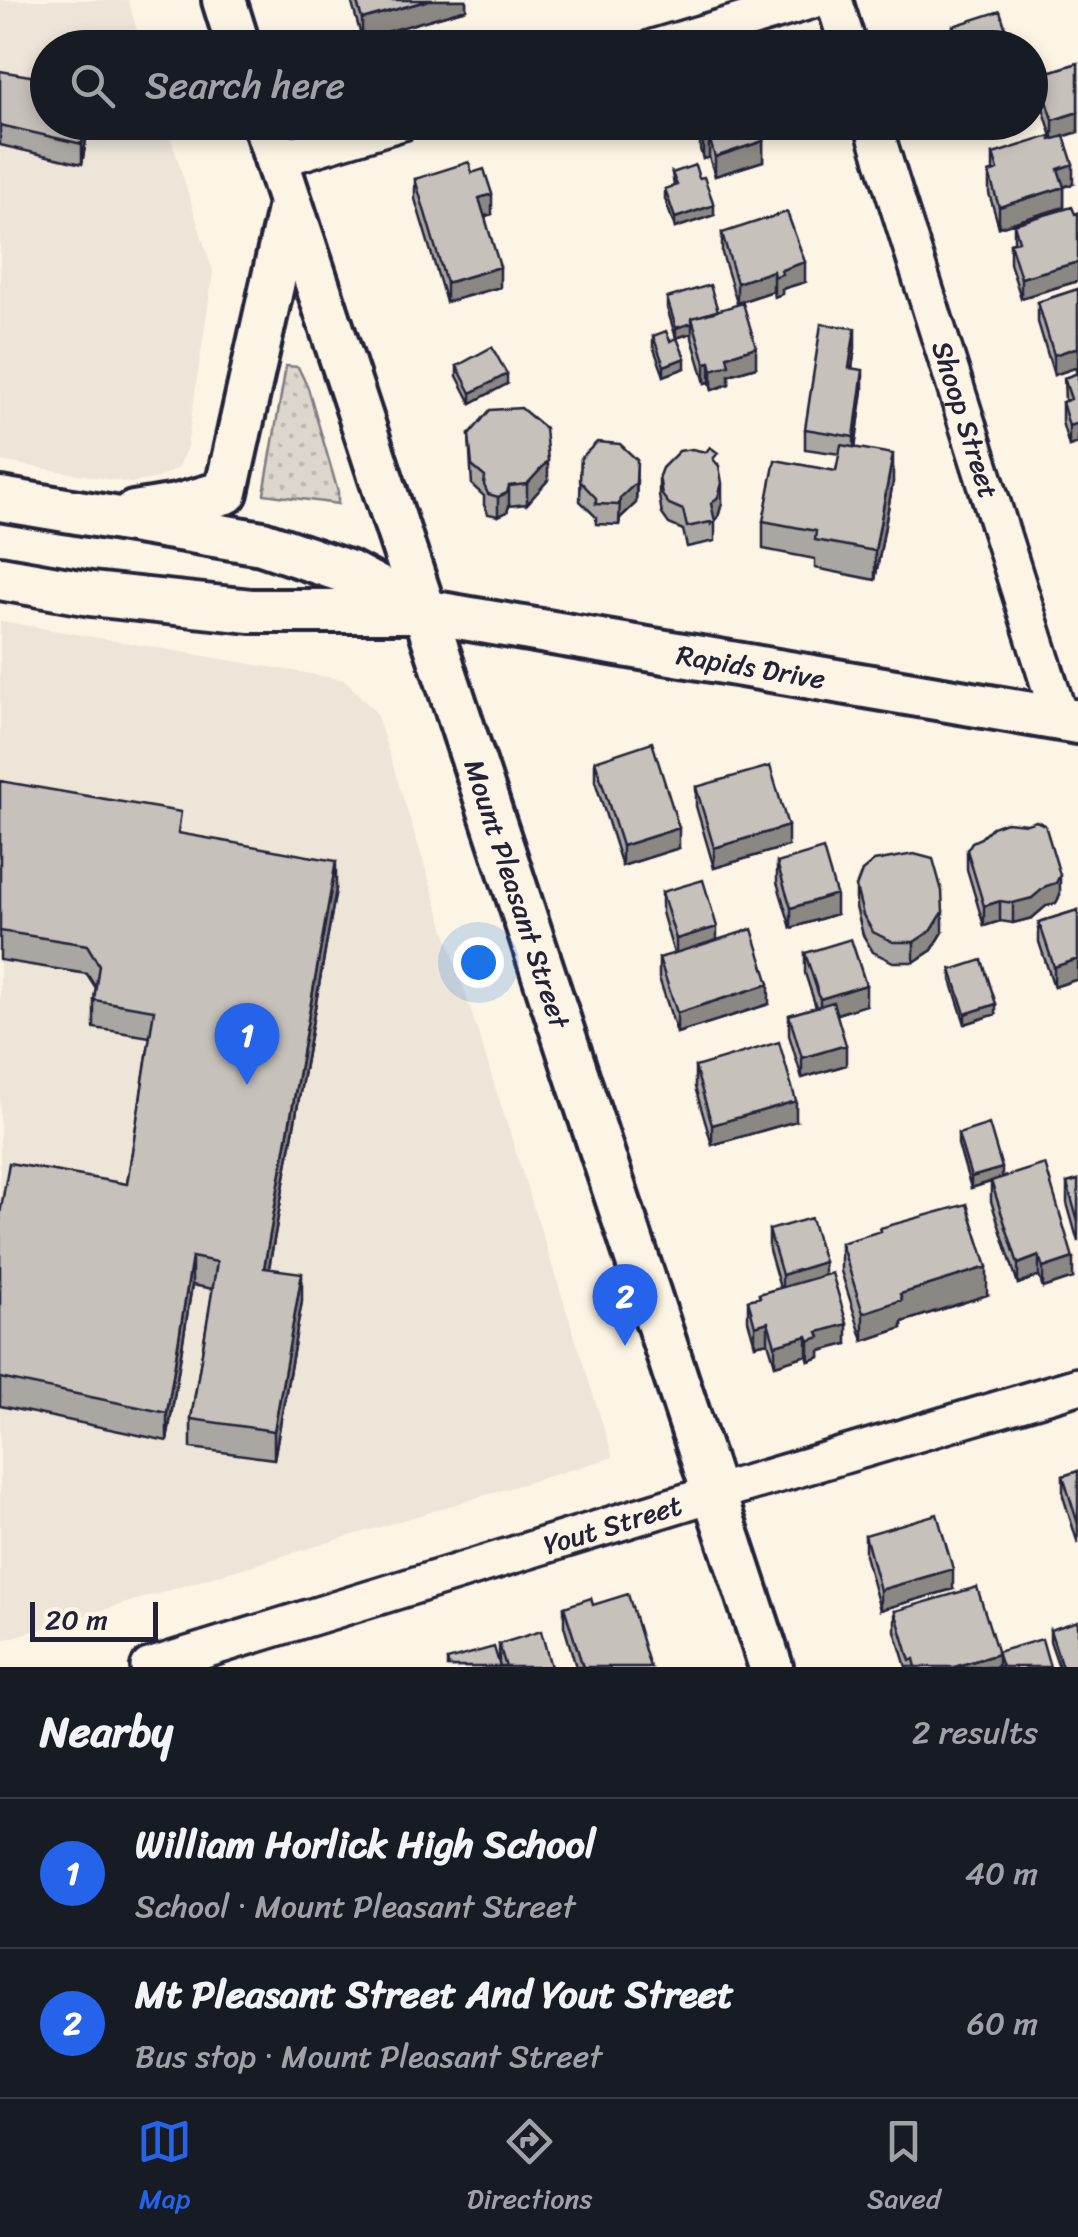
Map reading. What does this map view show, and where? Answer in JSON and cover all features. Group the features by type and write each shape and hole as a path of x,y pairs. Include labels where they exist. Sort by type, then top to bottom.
{"street":[{"path":"224,0 234,30"},
{"path":"714,30 813,0"},
{"path":"834,0 843,30"},
{"name":"Shoop Street","path":"878,140 1069,720"},
{"name":"Mount Pleasant Street","path":"270,141 771,1667"},
{"path":"104,518 177,506 226,492 290,204"},
{"name":"Rapids Drive","path":"0,499 262,543 350,574 423,611"},
{"name":"Rapids Drive","path":"0,578 91,594 251,611 423,611 1069,720"},
{"name":"Yout Street","path":"149,1667 210,1658 716,1493 1078,1386"}],"shaded area":[{"path":"0,0 128,0 137,30 30,30 30,140 171,140 213,272 187,447 178,468 157,478 131,483 0,461"},
{"path":"286,366 298,367 308,388 338,492 338,504 264,494"},
{"path":"0,621 345,680 376,713 613,1457 0,1641"}],"building":[{"path":"356,0 429,0 362,19"},
{"path":"1000,11 1006,30 954,30 953,26"},
{"path":"1078,63 1078,112 1053,120 1048,104 1048,72"},
{"path":"0,71 30,76 30,132 0,125"},
{"path":"1064,136 1073,164 1058,169 1064,187 999,207 989,173 998,170 993,154 1048,140 1048,137 1051,140"},
{"path":"710,140 763,140 763,141 715,157"},
{"path":"469,162 472,173 484,169 492,194 479,198 500,267 446,283 415,179"},
{"path":"695,165 714,205 675,218 665,189 677,185 672,173"},
{"path":"1072,207 1078,213 1078,262 1021,278 1010,243 1019,241 1014,224"},
{"path":"787,212 805,262 781,270 782,274 774,277 773,271 737,283 722,233"},
{"path":"710,285 718,311 692,318 692,323 676,328 667,298"},
{"path":"1078,289 1078,347 1054,355 1038,302"},
{"path":"743,303 756,347 727,356 729,365 712,370 710,362 705,363 692,318"},
{"path":"821,324 855,328 849,368 863,370 854,437 805,429"},
{"path":"666,331 670,341 677,338 685,358 664,366 653,336"},
{"path":"492,347 507,374 471,393 457,366"},
{"path":"1078,373 1078,423 1069,426 1062,402 1071,399 1064,378"},
{"path":"521,408 545,428 548,461 527,484 509,486 507,493 498,497 488,494 485,477 472,466 469,435 490,410"},
{"path":"597,442 620,444 637,460 636,483 620,498 619,505 596,504 596,498 580,481 581,458"},
{"path":"841,445 893,454 875,551 815,540 816,531 763,521 775,460 836,471"},
{"path":"710,447 718,453 713,459 719,466 722,483 711,504 715,521 687,527 683,510 669,504 662,495 659,476 679,451 706,452"},
{"path":"652,742 679,828 622,846 595,761"},
{"path":"770,766 788,826 714,848 696,787"},
{"path":"0,781 181,812 178,833 336,861 264,1268 302,1273 274,1431 191,1419 217,1262 192,1257 167,1413 0,1378 0,1214 9,1163 127,1184 154,1010 94,1000 99,965 87,945 0,931"},
{"path":"1036,821 1045,825 1060,875 1056,883 1032,898 984,906 967,850 992,827 1006,822"},
{"path":"823,849 836,894 791,908 777,863"},
{"path":"914,854 933,859 943,912 932,930 914,942 893,942 873,932 863,915 856,887 862,871 874,861"},
{"path":"703,880 717,927 676,939 662,892"},
{"path":"1078,910 1078,959 1054,967 1039,922"},
{"path":"752,929 769,984 677,1013 659,958"},
{"path":"851,939 866,985 820,999 805,953"},
{"path":"982,960 996,1004 965,1014 951,970"},
{"path":"833,1002 846,1045 802,1058 789,1015"},
{"path":"779,1042 796,1101 712,1125 695,1067"},
{"path":"989,1124 1002,1168 971,1177 958,1134"},
{"path":"1045,1164 1073,1258 1043,1268 1039,1256 1018,1264 991,1181"},
{"path":"1078,1180 1078,1222 1067,1183"},
{"path":"967,1204 987,1267 900,1294 902,1300 863,1313 841,1243"},
{"path":"811,1218 824,1262 782,1275 769,1230"},
{"path":"832,1273 847,1324 818,1332 820,1337 809,1341 807,1336 775,1345 768,1322 755,1326 748,1300"},
{"path":"1078,1471 1078,1524 1063,1476"},
{"path":"937,1514 953,1569 880,1590 865,1535"},
{"path":"977,1587 998,1654 954,1667 916,1667 914,1659 910,1661 895,1611"},
{"path":"628,1594 650,1667 583,1667 564,1607 591,1598 593,1605"},
{"path":"1078,1621 1078,1667 1062,1667 1050,1630"},
{"path":"541,1631 551,1667 506,1667 499,1644"},
{"path":"1042,1639 1050,1667 1002,1667 997,1652"},
{"path":"494,1647 500,1667 449,1667 447,1660"}],"place":[{"name":"William Horlick High School","path":"247,1085"},
{"name":"Mt Pleasant Street And Yout Street","path":"625,1346"}]}
